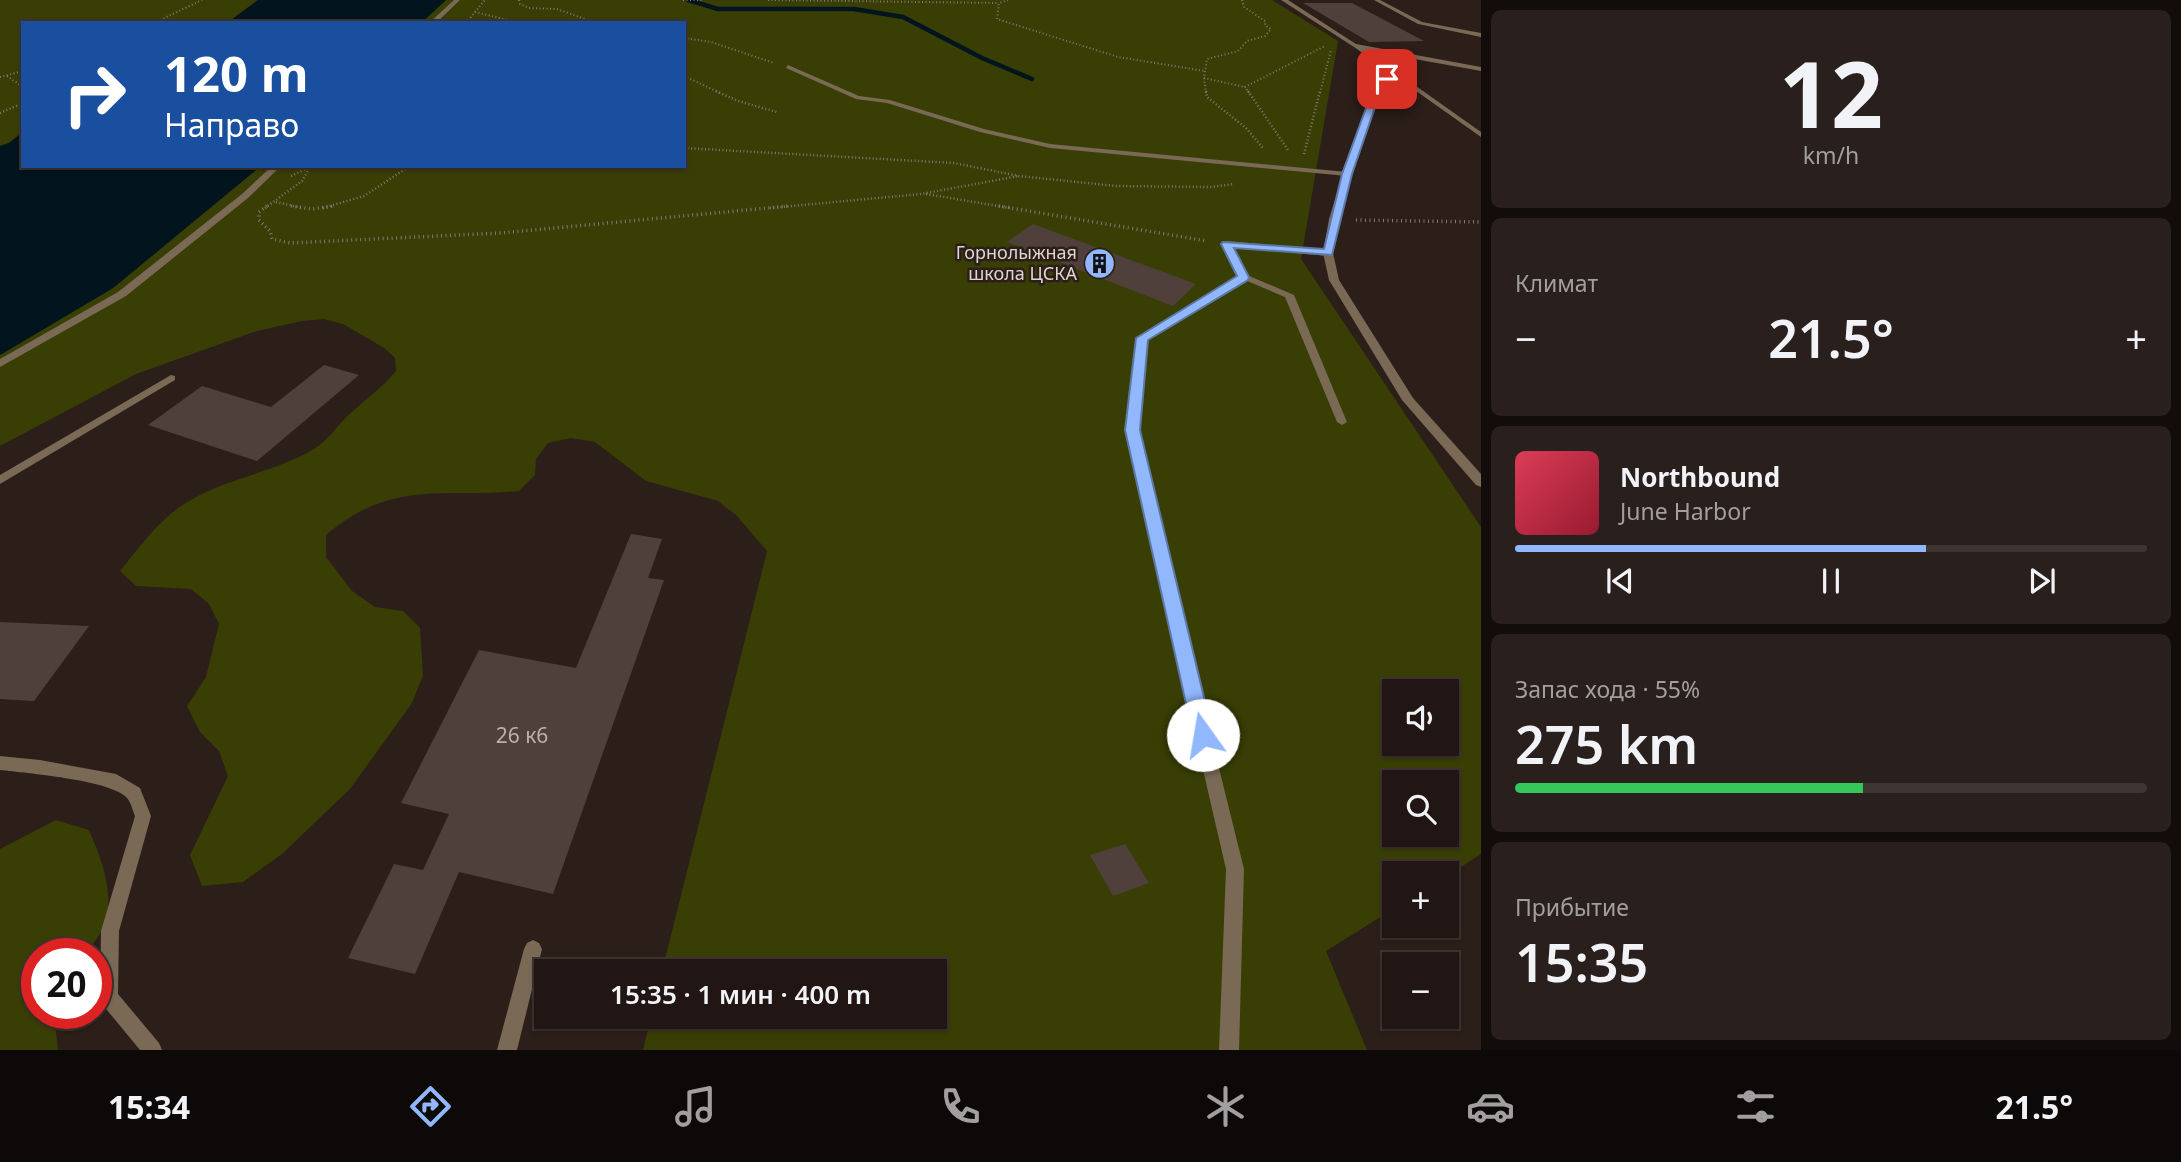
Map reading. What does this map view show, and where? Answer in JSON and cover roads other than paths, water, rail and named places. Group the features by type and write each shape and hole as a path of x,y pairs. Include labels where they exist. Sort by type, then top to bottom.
{"street":[{"path":"434,21 457,0"},
{"path":"1284,0 1356,46"},
{"path":"1395,74 1378,86 1347,174 1334,219 1328,253 1334,280 1408,400 1481,482"},
{"path":"0,364 122,294 245,196 275,168"}],"lane":[{"path":"1376,0 1420,23 1481,35"},
{"path":"1356,46 1481,69"},
{"path":"1356,46 1481,135"},
{"path":"788,67 858,98 888,101 982,131 1050,146 1347,174"},
{"path":"1328,253 1226,244 1244,277 1289,295 1342,422"},
{"path":"1229,1050 1235,869 1132,430 1142,338 1244,277"},
{"path":"0,480 171,378"},
{"path":"0,763 40,767 116,781 134,793 143,816 110,932 109,997 152,1050"},
{"path":"507,1050 533,949"}],"water":[{"path":"258,0 446,0 423,21 230,21"},
{"path":"21,134 21,168 259,168 113,288 0,355 0,146"}],"waterway":[{"path":"688,0 718,9 854,9 903,17 982,58 1032,79"}],"place":[{"name":"Горнолыжная школа ЦСКА","path":"1100,263"}]}
